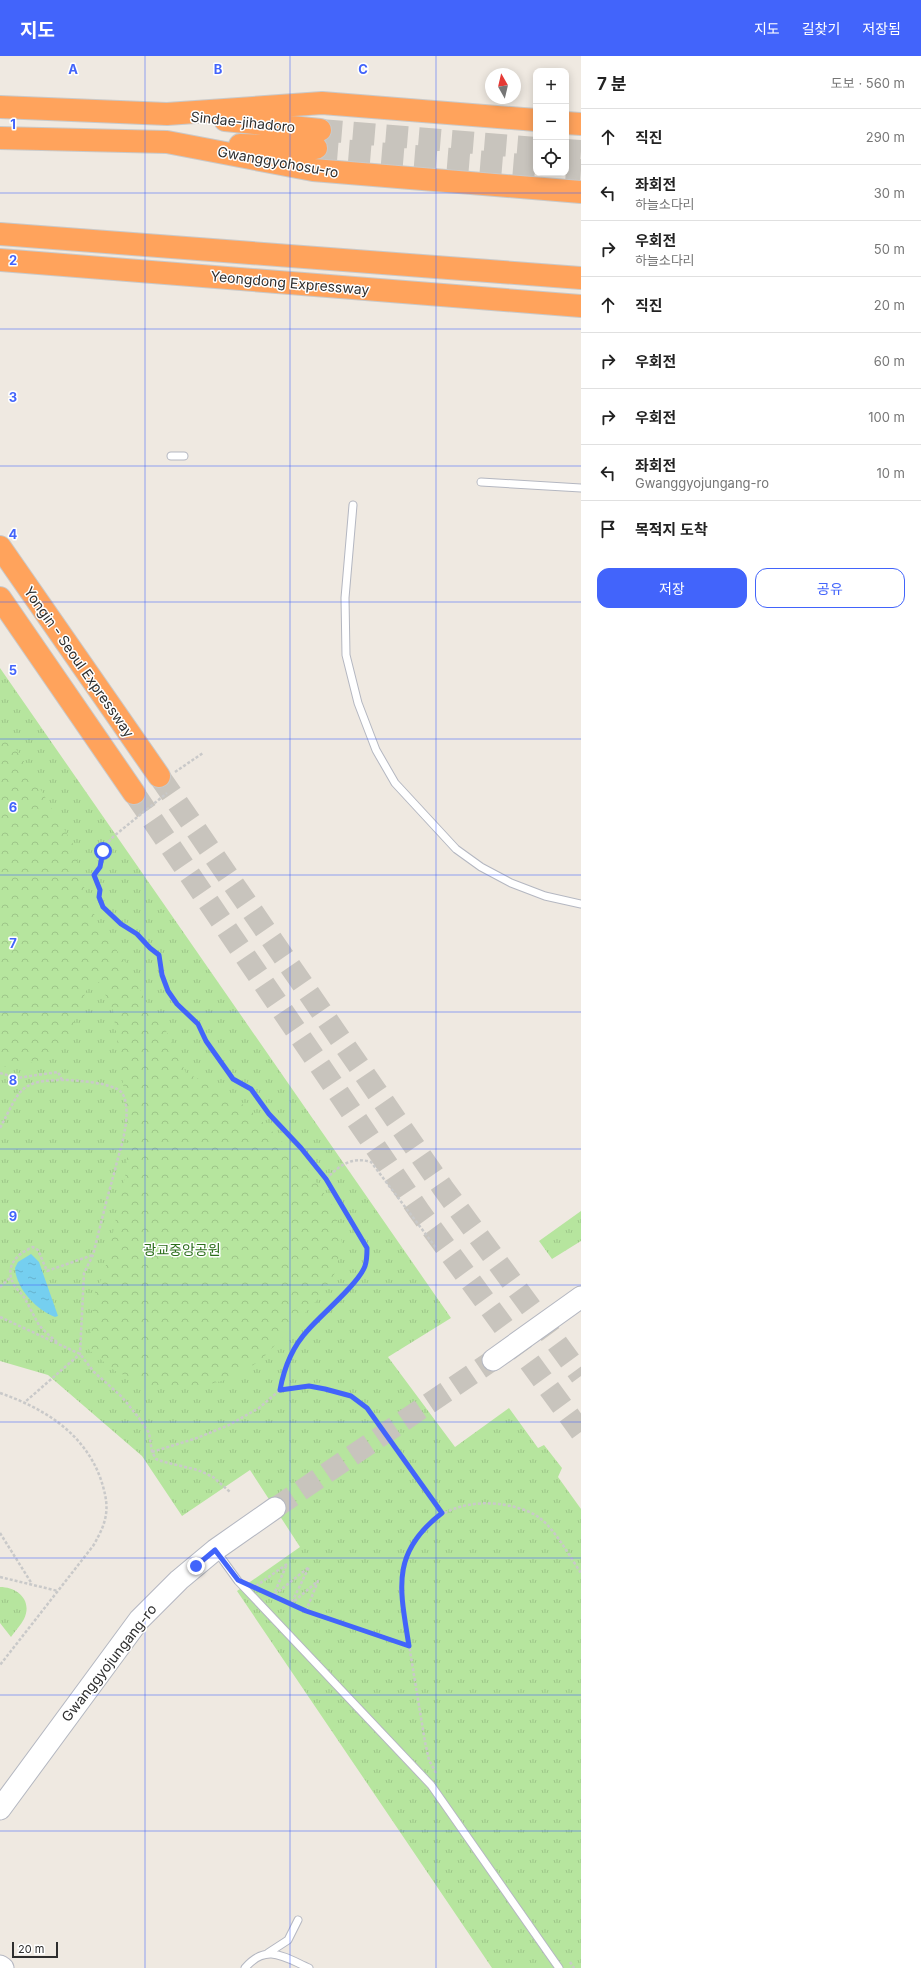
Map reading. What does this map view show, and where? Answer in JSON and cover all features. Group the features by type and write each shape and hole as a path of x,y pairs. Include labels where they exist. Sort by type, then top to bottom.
{"highway":[{"path":"0,107 166,114 322,103 533,120"},
{"name":"Sindae-jihadoro","path":"166,114 318,139 167,142"},
{"path":"569,123 581,124"},
{"name":"Gwanggyohosu-ro","path":"0,138 167,142 313,170 581,192"},
{"path":"0,144 25,139"},
{"name":"Yeongdong Expressway","path":"0,234 581,278"},
{"name":"Yeongdong Expressway","path":"0,260 581,306"},
{"name":"Yongin - Seoul Expressway","path":"0,547 166,780"},
{"name":"Yongin - Seoul Expressway","path":"0,598 134,793"}],"main road":[{"path":"493,1360 581,1297"},
{"name":"Gwanggyojungang-ro","path":"0,1809 139,1620 179,1580 215,1550 276,1508"}],"lane":[{"path":"171,456 184,456"},
{"path":"481,482 581,488"},
{"path":"353,505 345,598 346,655 358,704 376,750 395,783 456,849 480,867 510,883 545,896 581,904"},
{"path":"215,1550 238,1580 431,1785 559,1968"},
{"path":"268,1954 288,1940 298,1920"},
{"path":"245,1968 258,1956 268,1954 277,1954 309,1968"}],"path":[{"path":"203,753 166,780 166,794 108,842 103,851 100,867 94,875 100,890 99,897 108,913 121,924 137,934 159,955 162,975 168,991 177,1004 198,1024 206,1041 226,1071 239,1084 251,1089 269,1114 301,1148 326,1179 367,1248 367,1258 362,1272 308,1330 298,1344 284,1370 280,1390"},
{"path":"0,1073 17,1078 58,1072 62,1080"},
{"path":"0,1128 18,1094 29,1084 62,1080 89,1081 116,1089 121,1092 124,1097 125,1128 93,1255 84,1273 80,1354 26,1402"},
{"path":"326,1179 346,1162 354,1160 371,1162 437,1249"},
{"path":"59,1344 40,1326 23,1296 14,1286 10,1268 13,1261 25,1250 33,1247 38,1250 47,1271 93,1255"},
{"path":"0,1287 11,1277"},
{"path":"0,1317 80,1354 94,1372 122,1397 139,1418 149,1433 152,1452 156,1459 198,1470 213,1477 230,1492"},
{"path":"152,1452 197,1438 229,1425 259,1408 280,1390 309,1386 351,1396 367,1408 442,1513"},
{"path":"0,1392 26,1402 47,1414 78,1439 89,1453 96,1466 108,1501 106,1518 101,1533 0,1666"},
{"path":"438,1775 429,1760 424,1742 400,1590 403,1566 413,1543 427,1525 442,1513 466,1505 484,1503 505,1505 528,1511 542,1519 550,1528 581,1573"},
{"path":"0,1533 32,1584"},
{"path":"273,1596 287,1564 253,1587 306,1611 409,1646"},
{"path":"273,1596 309,1567 291,1604"},
{"path":"0,1577 58,1591"},
{"path":"291,1604 318,1581 306,1611"},
{"path":"570,1962 574,1968"}],"green space":[{"name":"광교중앙공원","path":"0,668 451,1318 388,1357 455,1447 509,1408 538,1448 544,1445 562,1468 558,1477 581,1509 581,1968 492,1968 237,1591 300,1547 250,1470 182,1516 142,1456 48,1375 0,1361"},
{"path":"0,726 20,755 73,844 83,884 99,927 127,964 145,1000 170,1037 186,1073 214,1086 248,1108 278,1137 308,1170 334,1208 342,1243 335,1273 318,1299 260,1361 229,1379 198,1387 147,1385 115,1371 89,1350 95,1292 104,1274 126,1172 129,1128 113,1010 99,982 88,986 65,1045 36,1062 5,1067 0,1063"},
{"path":"581,1211 581,1241 552,1259 539,1241"},
{"path":"0,1587 12,1589 22,1596 25,1601 26,1612 24,1619 11,1637 0,1623"}],"water":[{"path":"31,1254 39,1262 58,1316 55,1317 48,1314 34,1304 19,1283 15,1268 18,1262"}],"tunnel":[{"path":"320,130 533,148"},
{"path":"316,148 533,166"},
{"path":"569,150 581,151"},
{"path":"569,169 581,170"},
{"path":"159,776 443,1188 581,1376"},
{"path":"134,793 419,1211 581,1432"},
{"path":"275,1508 493,1360"}],"route":[{"path":"103,851 100,867 94,875 98,881 100,890 99,897 103,907 121,924 137,934 159,955 162,975 168,991 177,1004 198,1024 206,1041 226,1071 239,1084 251,1089 269,1114 301,1148 326,1179 367,1248 367,1258 362,1272 308,1330 298,1344 284,1370 280,1390 309,1386 325,1389 351,1396 367,1408 442,1513 427,1525 413,1543 403,1566 400,1590 409,1646 306,1611 238,1580 215,1550 196,1566"}]}
